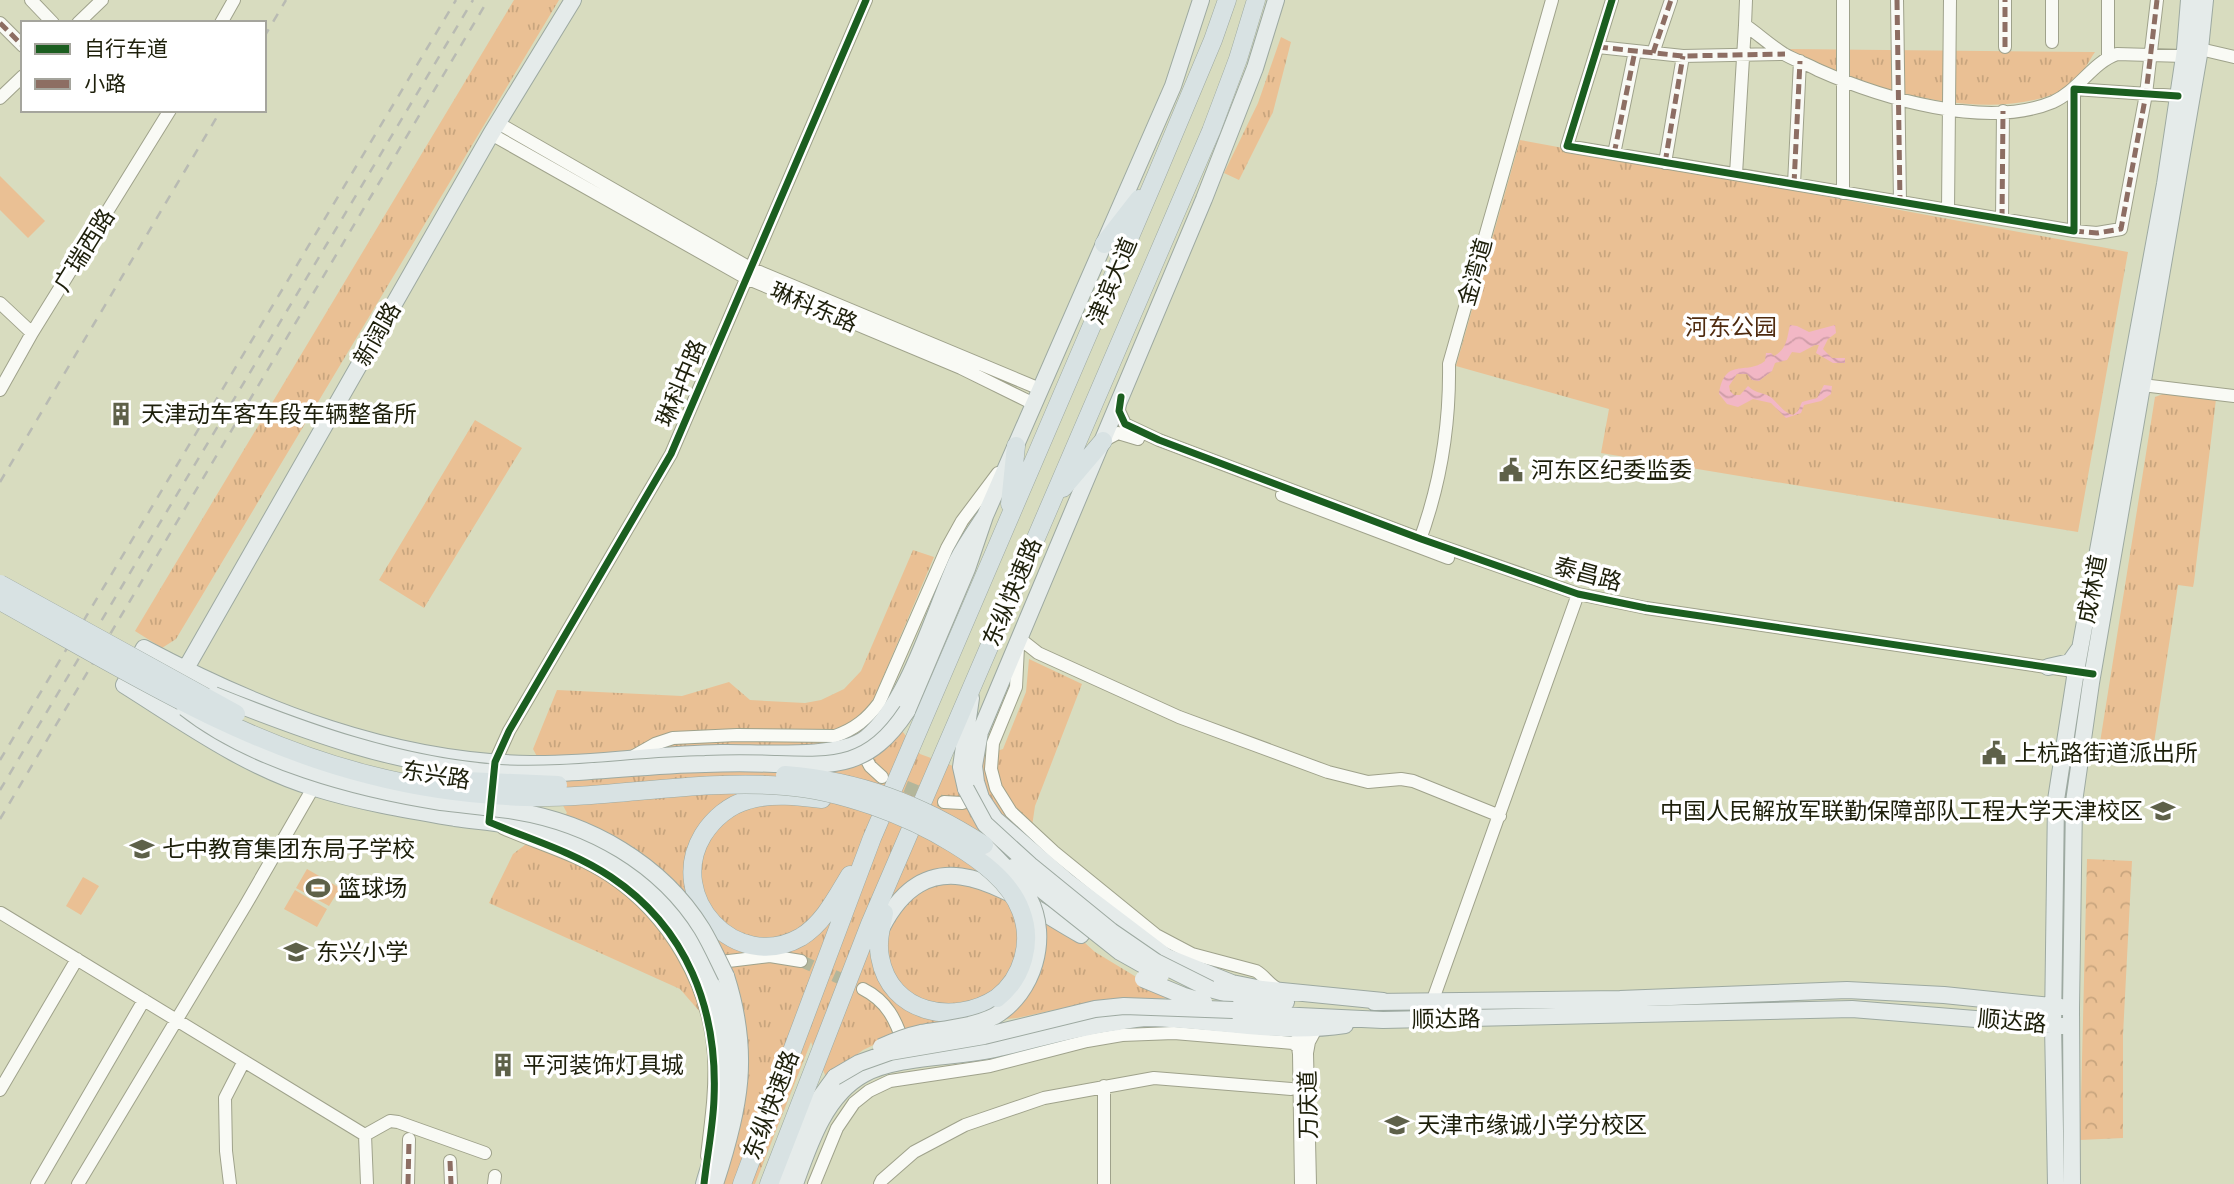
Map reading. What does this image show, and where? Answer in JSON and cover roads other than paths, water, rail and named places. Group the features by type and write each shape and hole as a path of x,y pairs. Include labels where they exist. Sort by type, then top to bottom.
{"highway":[{"path":"1213,40 1221,0"},
{"path":"1213,40 1227,0"},
{"name":"东纵快速路","path":"769,1184 899,855 1211,131 1238,59 1256,0"},
{"name":"津滨大道","path":"1009,522 1213,40"},
{"path":"1104,244 1156,176"},
{"path":"1049,504 1103,441"},
{"path":"1009,522 1016,446"},
{"name":"东纵快速路","path":"742,1184 872,838 1009,522"},
{"name":"东兴路","path":"0,584 251,722 309,745 388,767 446,778 531,785 584,784 733,773 813,777 852,785 913,805 955,826 983,854"},
{"name":"东兴路","path":"0,601 169,695 294,752 368,775 422,786 494,795 555,797 726,786 771,785 807,789 874,808 983,854"},
{"path":"872,838 829,908 812,929 801,937 780,944 756,946 734,939 713,924 699,904 691,880 694,853 706,830 727,810 746,800 779,796 841,801 874,808"},
{"path":"899,855 880,933 883,970 891,985 912,1002 933,1012 948,1013 975,1010 997,998 1017,977 1023,961 1026,933 1019,905 983,854"}],"main road":[{"name":"新阔路","path":"185,670 494,128 573,0"},
{"name":"津滨大道","path":"985,516 1173,86 1201,0"},
{"path":"1276,0 1255,68 1209,187 980,732 974,766 981,798 995,819 1067,881 1167,957 1232,983 1287,993 1383,1001"},
{"name":"成林道","path":"2072,1184 2073,815 2084,677 2081,646 2137,385 2184,56 2189,0"},
{"name":"成林道","path":"2056,1184 2053,1025 2054,823 2084,677 2200,49 2205,0"},
{"path":"140,662 219,697 331,740 390,756 498,773 577,774 704,764 832,764 859,757 873,750 897,727 907,711 967,569 985,516"},
{"path":"704,1184 722,1118 726,1077 720,1011 705,964 680,924 658,897 635,877 577,844 545,833 383,804 313,788 222,746 124,685 144,648 185,670 293,717 343,734 391,747 500,767 707,753 822,752 858,744 884,720 898,698 958,560 985,516"},
{"path":"2048,667 2070,662 2081,646"},
{"path":"974,682 961,767 966,789 985,824 1111,931 1156,962 1210,989"},
{"path":"169,695 204,723 234,740 340,781 440,802 516,811 566,823 595,835 634,857 674,893 701,928 726,976 737,1017 741,1039 741,1068 732,1130 716,1184"},
{"path":"493,823 500,767"},
{"path":"780,1184 808,1114 835,1077 860,1058 895,1041 920,1033 960,1027 994,1016 1018,996 1028,981 1036,962 1039,943 1035,914 1029,898 1016,879 983,854"},
{"name":"顺达路","path":"983,854 1142,966 1185,985 1322,1017 1383,1001 1620,999 1847,990 1944,995 2071,1008"},
{"name":"顺达路","path":"880,933 900,900 909,891 930,880 954,875 974,877 994,885 1082,935 1143,978 1184,996 1233,1010 1278,1015 1426,1020 1852,1009 2071,1026"},
{"path":"835,1077 859,1063 890,1052 984,1036 1095,1009 1124,1006 1233,1010"},
{"path":"795,1184 826,1113 843,1091 864,1073 910,1061 1000,1048 1090,1026 1155,1018 1258,1027 1322,1017"}],"street":[{"path":"31,0 51,21"},
{"path":"80,21 102,0"},
{"path":"222,21 234,0"},
{"name":"琳科中路","path":"500,767 515,728 668,471 866,0"},
{"name":"琳科中路","path":"750,274 872,0"},
{"name":"金湾道","path":"1419,543 1445,445 1449,365 1552,0"},
{"path":"1612,0 1567,146 2097,233 2121,229 2146,94 2157,0"},
{"path":"1653,53 1671,0"},
{"path":"1735,174 1746,0"},
{"path":"1843,0 1843,192"},
{"path":"1897,0 1900,202"},
{"path":"1948,210 1950,0"},
{"path":"2005,0 2005,47"},
{"path":"2052,0 2052,42"},
{"path":"2108,0 2108,57"},
{"path":"0,23 21,44"},
{"path":"1745,25 1785,54 1844,81 1899,100 1959,111 2021,111 2053,102 2074,89 2108,57 2117,54 2184,56"},
{"path":"1598,47 1683,56 1785,54"},
{"path":"2200,49 2234,57"},
{"path":"1614,154 1635,51"},
{"path":"1665,163 1683,56"},
{"path":"1794,184 1800,61"},
{"path":"0,98 21,78"},
{"path":"2074,89 2178,96"},
{"path":"2074,89 2074,231"},
{"path":"2002,219 2003,111"},
{"name":"广瑞西路","path":"0,390 32,333 169,112"},
{"name":"琳科东路","path":"494,128 750,274 1037,397"},
{"path":"0,303 32,333"},
{"path":"2137,385 2234,396"},
{"name":"泰昌路","path":"1121,397 1121,418 1130,427 1419,543"},
{"name":"泰昌路","path":"1103,441 1111,435 1124,434 1419,543 1577,597 1651,616 2084,677"},
{"path":"629,759 655,744 673,738 737,735 835,736 865,720 879,703 947,548 962,521 1016,446"},
{"path":"1426,1020 1577,597"},
{"name":"泰昌路","path":"1577,597 2048,667 2084,677"},
{"path":"1019,638 1038,653 1179,717 1328,772 1368,782 1401,779 1413,781 1500,816"},
{"path":"1019,638 1016,687 993,743 991,769 996,789 1011,812 1054,852 1156,935 1192,954 1256,971 1270,986 1287,993"},
{"path":"858,744 870,766 882,777"},
{"path":"78,1184 313,788"},
{"path":"944,802 962,803 981,798"},
{"path":"493,823 573,855 610,876 644,903 668,930 691,970 707,1011 714,1054 714,1100 704,1184"},
{"path":"1,913 365,1135"},
{"path":"705,964 770,956 801,961"},
{"path":"1155,1018 1167,957"},
{"path":"0,1090 77,959"},
{"path":"863,989 886,1005 898,1026 910,1061"},
{"path":"37,1184 144,1000"},
{"path":"814,1184 837,1128 854,1103 869,1091 890,1081 990,1066 1087,1041 1122,1035 1174,1033 1293,1043 1322,1017"},
{"name":"万庆道","path":"1310,1184 1307,1053 1309,1042 1322,1017"},
{"name":"万庆道","path":"1293,1043 1298,1046 1299,1054 1301,1184"},
{"path":"230,1184 226,1151 226,1097 244,1062"},
{"path":"880,1184 914,1152 965,1125 1044,1098 1154,1078 1291,1089"},
{"path":"1104,1086 1104,1184"},
{"path":"365,1135 383,1124 397,1122 485,1153"},
{"path":"365,1135 367,1184"},
{"path":"408,1184 410,1139"},
{"path":"450,1161 451,1184"},
{"path":"90,1164 90,1184"}],"water":[{"path":"1790,325 1809,332 1835,325 1836,333 1828,339 1823,349 1832,358 1845,358 1845,363 1833,363 1816,353 1819,345 1815,345 1800,353 1792,352 1787,360 1775,363 1772,371 1759,381 1752,380 1747,374 1737,374 1729,386 1730,391 1734,395 1740,395 1748,386 1769,396 1793,415 1802,402 1817,398 1824,385 1832,386 1831,394 1821,401 1804,405 1801,413 1786,418 1771,403 1753,399 1738,407 1727,404 1719,394 1726,375 1737,369 1758,365 1765,361 1766,353 1774,356 1782,350"}],"tunnel":[{"path":"889,780 944,802"},
{"path":"801,961 855,985"}],"railway":[{"path":"266,34 286,0"},
{"path":"0,760 456,0"},
{"path":"0,790 473,0"},
{"path":"0,819 488,0"},
{"path":"0,482 220,112"}],"place":[{"name":"天津动车客车段车辆整备所","path":"121,414"},
{"name":"河东区纪委监委","path":"1511,470"},
{"name":"上杭路街道派出所","path":"1994,753"},
{"name":"中国人民解放军联勤保障部队工程大学天津校区","path":"2163,811"},
{"name":"七中教育集团东局子学校","path":"142,849"},
{"name":"篮球场","path":"318,888"},
{"name":"东兴小学","path":"296,952"},
{"name":"平河装饰灯具城","path":"503,1065"},
{"name":"天津市缘诚小学分校区","path":"1397,1125"}],"park label":[{"name":"河东公园","path":"1731,327"}]}
